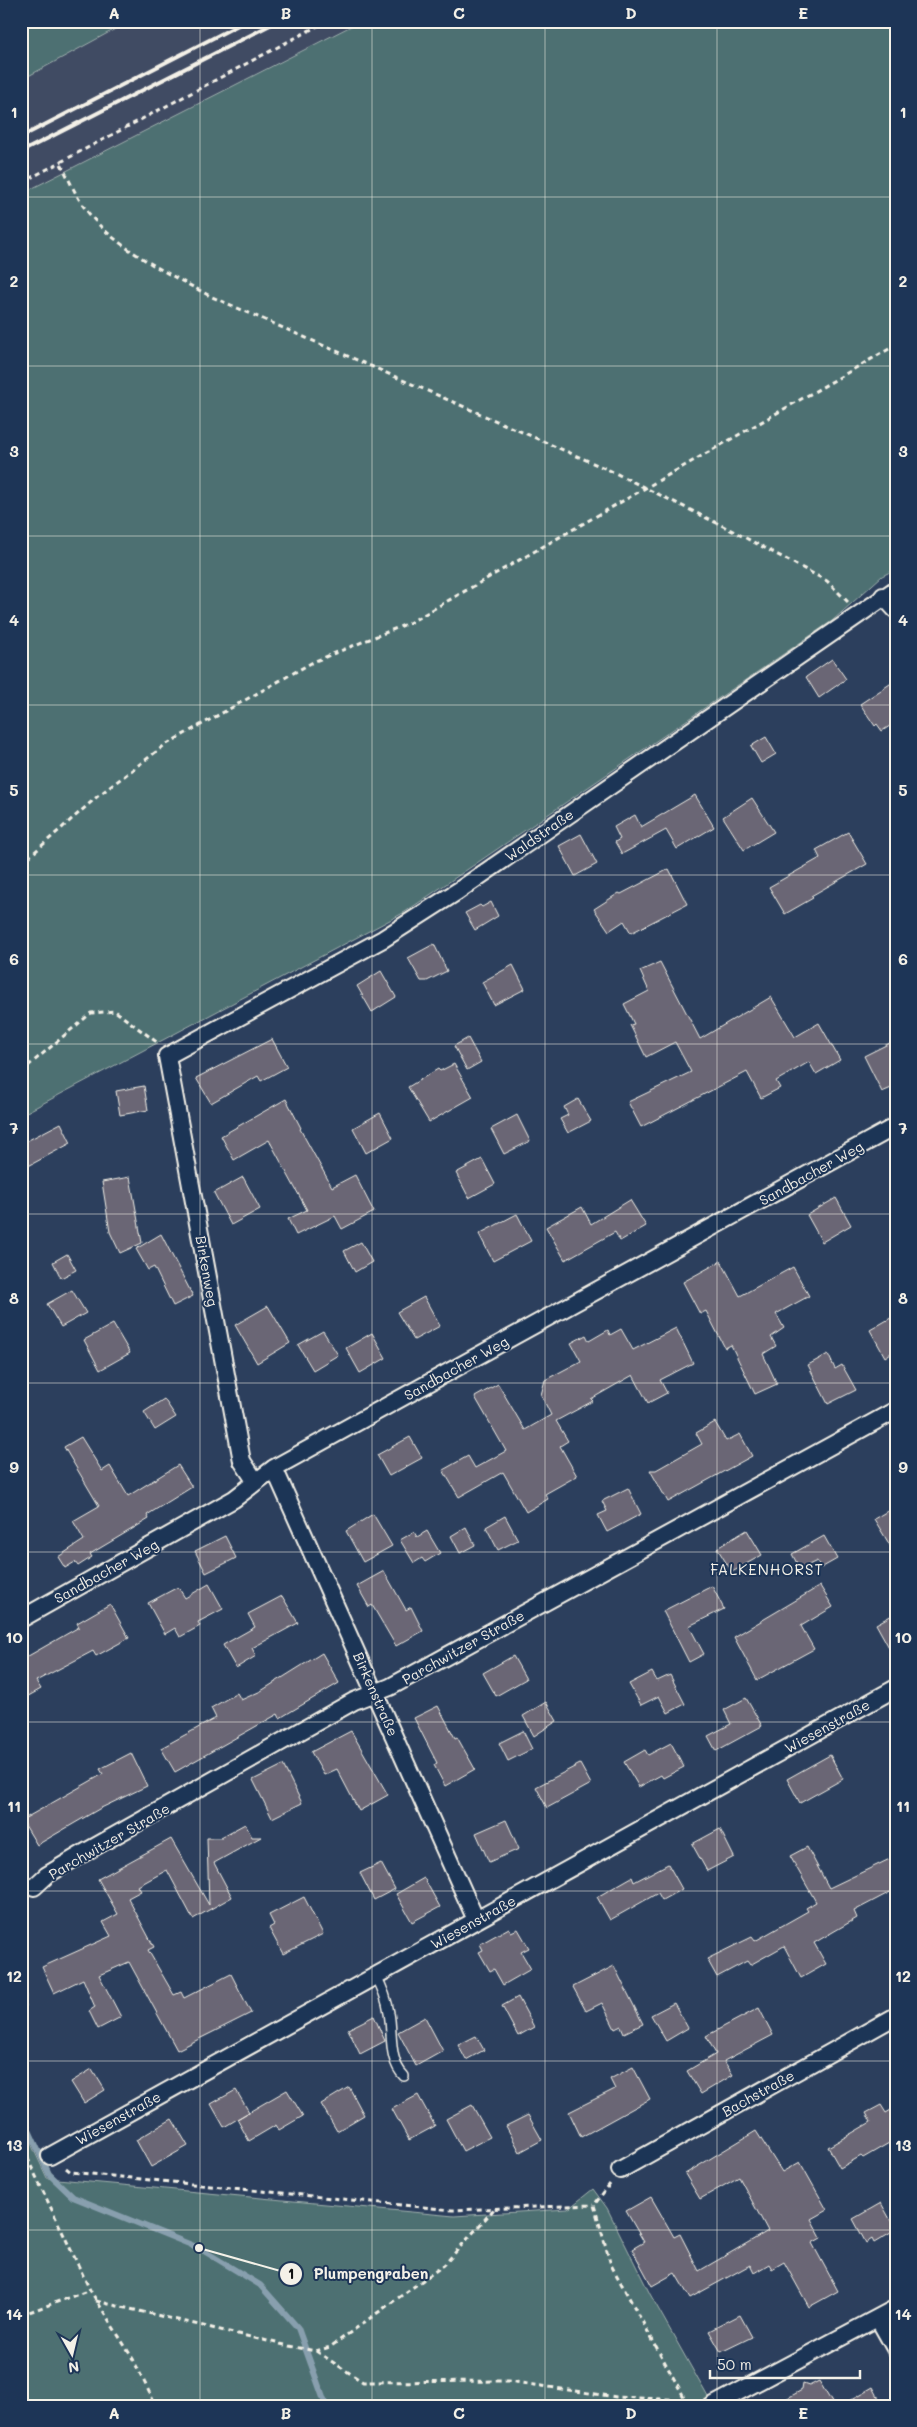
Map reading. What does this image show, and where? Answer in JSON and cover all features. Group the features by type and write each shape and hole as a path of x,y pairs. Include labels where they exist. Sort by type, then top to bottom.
{"street":[{"name":"Waldstraße","path":"167,1056 382,939 458,891 889,593"},
{"path":"889,593 896,610"},
{"name":"Birkenweg","path":"167,1056 242,1461 256,1482"},
{"name":"Sandbacher Weg","path":"21,1619 234,1499 274,1468 896,1126"},
{"name":"Parchwitzer Straße","path":"34,1887 47,1875 82,1854 354,1701 390,1687 896,1410"},
{"name":"Birkenstraße","path":"274,1468 476,1920"},
{"name":"Wiesenstraße","path":"50,2156 896,1688"},
{"name":"Bachstraße","path":"620,2170 896,2016"},
{"path":"712,2406 896,2308"},
{"path":"878,2318 896,2350"}],"lane":[{"path":"376,1976 389,2010 393,2059 396,2069 404,2076"}],"path":[{"path":"21,182 61,164 327,21"},
{"path":"61,164 87,211 116,239 158,268 210,296 644,487 827,581 859,613"},
{"path":"21,864 98,796 165,745 313,662 409,623 513,565 644,487 896,345"},
{"path":"21,1072 91,1013 116,1011 157,1042 167,1056"},
{"path":"21,2141 90,2290 133,2359 156,2406"},
{"path":"50,2156 71,2172 452,2210 594,2206"},
{"path":"594,2206 620,2170"},
{"path":"594,2206 611,2265 689,2406"},
{"path":"316,2351 330,2347 444,2265 496,2208"},
{"path":"21,2315 90,2290"},
{"path":"96,2301 316,2351 363,2382 508,2382 616,2397 686,2400"}],"shaded area":[{"path":"130,21 361,21 21,194 21,80"}],"green space":[{"path":"21,21 130,21 21,80"},
{"path":"361,21 896,21 896,569 882,576 832,621 405,912 21,1115 21,194"},
{"path":"21,2122 47,2178 454,2216 568,2209 593,2189 607,2208 650,2294 713,2406 21,2406"}],"building":[{"path":"832,659 846,679 819,698 806,677"},
{"path":"896,680 896,722 882,731 877,724 875,726 860,704"},
{"path":"766,737 776,754 761,763 751,746"},
{"path":"695,795 714,827 677,849 666,830 622,854 615,842 620,839 614,827 635,815 641,827"},
{"path":"752,798 774,832 744,850 723,817"},
{"path":"848,832 867,864 811,896 813,898 785,914 769,887 820,858 816,850"},
{"path":"581,834 597,864 575,876 559,846"},
{"path":"669,869 687,904 631,933 624,921 609,931 594,909 619,893 621,894"},
{"path":"491,902 498,916 475,930 465,913 480,905 482,907"},
{"path":"434,944 447,971 427,981 421,981 408,958"},
{"path":"660,962 700,1039 771,997 795,1037 819,1023 840,1060 816,1074 809,1062 776,1081 780,1088 761,1098 747,1072 641,1127 628,1102 691,1072 675,1042 646,1057 630,1025 634,1024 624,1004 649,991 640,971"},
{"path":"513,965 525,989 494,1005 482,982"},
{"path":"381,971 396,997 372,1012 357,986"},
{"path":"468,1038 481,1062 467,1070 454,1046"},
{"path":"272,1039 287,1067 261,1081 258,1076 211,1103 196,1078"},
{"path":"896,1040 896,1086 882,1092 864,1056"},
{"path":"454,1064 473,1097 429,1122 408,1087 438,1069 440,1071"},
{"path":"144,1086 148,1110 120,1115 116,1091"},
{"path":"286,1099 332,1187 355,1175 374,1212 342,1229 335,1216 296,1235 288,1219 307,1210 269,1140 234,1160 221,1136"},
{"path":"578,1099 591,1121 568,1133 560,1119 568,1115 564,1107"},
{"path":"380,1113 393,1138 366,1153 353,1128"},
{"path":"517,1115 530,1141 504,1154 491,1129"},
{"path":"61,1123 71,1143 21,1170 21,1144"},
{"path":"482,1159 495,1184 469,1198 456,1173"},
{"path":"130,1177 142,1243 120,1253 110,1232 102,1182"},
{"path":"243,1177 260,1209 231,1225 214,1193"},
{"path":"836,1198 851,1225 822,1242 807,1215"},
{"path":"630,1200 646,1226 620,1241 615,1232 565,1260 546,1227 582,1207 591,1224"},
{"path":"517,1214 531,1241 493,1261 479,1234"},
{"path":"161,1234 193,1296 173,1306 154,1267 148,1270 136,1249"},
{"path":"361,1242 372,1262 355,1272 344,1251"},
{"path":"67,1254 76,1270 61,1278 53,1262"},
{"path":"721,1261 740,1296 793,1267 809,1296 776,1314 784,1328 771,1337 776,1346 763,1354 777,1384 755,1394 731,1345 725,1348 706,1311 700,1314 683,1282"},
{"path":"72,1290 86,1313 61,1327 47,1304"},
{"path":"424,1297 440,1326 414,1340 397,1312"},
{"path":"268,1306 290,1343 257,1363 235,1325"},
{"path":"896,1315 896,1350 885,1357 870,1330"},
{"path":"113,1324 130,1353 100,1370 84,1340"},
{"path":"676,1328 693,1363 660,1380 667,1393 648,1403 633,1375 591,1399 593,1401 556,1421 568,1441 560,1446 577,1476 545,1494 548,1499 526,1512 503,1472 459,1497 443,1470 468,1456 475,1468 506,1451 475,1397 498,1384 525,1430 551,1415 541,1395 545,1380 581,1361 571,1343 586,1335 589,1341 608,1330 610,1335 621,1329 633,1350"},
{"path":"323,1331 338,1355 313,1370 298,1345"},
{"path":"372,1333 386,1358 360,1373 346,1348"},
{"path":"828,1354 835,1369 842,1365 856,1390 828,1404 808,1365"},
{"path":"164,1399 176,1417 155,1430 144,1412"},
{"path":"715,1422 726,1441 740,1434 752,1456 668,1502 650,1470 656,1470 702,1444 696,1433"},
{"path":"81,1437 102,1471 110,1466 128,1496 178,1465 192,1487 147,1515 149,1519 90,1554 92,1557 78,1566 75,1562 65,1568 58,1557 84,1540 73,1521 99,1506 64,1447"},
{"path":"410,1437 422,1458 389,1476 377,1455"},
{"path":"628,1488 641,1514 607,1532 598,1515 607,1511 602,1501"},
{"path":"896,1506 896,1555 874,1519"},
{"path":"373,1514 392,1546 363,1562 346,1531"},
{"path":"505,1516 518,1540 498,1550 486,1527"},
{"path":"466,1527 475,1545 460,1553 451,1536"},
{"path":"747,1530 762,1555 732,1572 717,1548"},
{"path":"427,1531 440,1553 425,1562 422,1558 414,1563 400,1540 414,1532 417,1537"},
{"path":"225,1536 236,1558 206,1573 195,1551"},
{"path":"824,1536 837,1559 821,1568 817,1561 800,1569 792,1554"},
{"path":"384,1571 406,1610 411,1607 423,1631 396,1646 372,1605 369,1607 357,1586"},
{"path":"209,1584 223,1609 198,1622 200,1626 180,1637 175,1628 165,1634 148,1603 178,1587 185,1598"},
{"path":"712,1586 724,1609 689,1626 704,1654 689,1662 663,1611"},
{"path":"820,1586 833,1607 801,1626 814,1649 757,1680 734,1637"},
{"path":"282,1596 298,1623 252,1648 256,1656 236,1668 223,1645 255,1627 248,1614"},
{"path":"110,1604 129,1638 96,1656 93,1651 36,1681 41,1689 21,1700 21,1655 23,1659 79,1627 77,1623"},
{"path":"896,1613 896,1660 876,1624"},
{"path":"322,1653 339,1683 280,1718 278,1714 175,1772 161,1748 216,1718 211,1708 237,1693 241,1700 261,1691"},
{"path":"513,1656 526,1679 496,1696 483,1673"},
{"path":"652,1672 657,1681 670,1675 685,1704 668,1713 659,1696 641,1705 629,1684"},
{"path":"746,1698 762,1726 716,1751 708,1736 731,1724 724,1710"},
{"path":"546,1702 557,1721 534,1736 523,1716"},
{"path":"438,1706 455,1738 457,1737 475,1769 445,1786 434,1765 437,1763 414,1718"},
{"path":"351,1731 388,1795 359,1811 337,1769 324,1775 311,1752"},
{"path":"523,1731 532,1749 508,1761 499,1743"},
{"path":"671,1743 684,1767 663,1778 661,1775 639,1787 624,1762 645,1750 648,1755"},
{"path":"131,1753 147,1786 99,1809 37,1845 22,1820 103,1774 100,1769"},
{"path":"830,1755 843,1779 800,1803 787,1779"},
{"path":"580,1764 591,1784 547,1808 536,1787"},
{"path":"283,1765 302,1803 272,1818 253,1780"},
{"path":"506,1820 519,1849 489,1862 476,1833"},
{"path":"245,1824 252,1837 261,1837 214,1863 232,1897 193,1919 167,1870 138,1886 141,1891 128,1898 154,1947 148,1950 174,1995 181,1992 184,1998 231,1974 251,2013 177,2050 129,1962 99,1975 121,2017 98,2029 89,2011 95,2007 83,1979 54,1993 42,1967 111,1936 103,1922 118,1914 98,1879 171,1839 209,1905 207,1838 222,1838"},
{"path":"720,1829 734,1857 707,1871 692,1844"},
{"path":"807,1847 829,1888 896,1856 896,1889 854,1911 857,1918 814,1943 826,1964 801,1978 784,1946 750,1965 747,1961 717,1977 707,1959 752,1937 755,1941 808,1911 806,1908 816,1902 790,1856"},
{"path":"381,1863 395,1889 374,1900 360,1873"},
{"path":"668,1864 682,1889 662,1900 658,1893 610,1920 597,1897 632,1877 634,1882"},
{"path":"424,1878 440,1907 412,1922 396,1894"},
{"path":"304,1897 323,1934 283,1954 269,1928 274,1925 269,1915"},
{"path":"509,1928 511,1932 518,1929 529,1948 521,1952 531,1969 503,1985 494,1969 490,1971 479,1952 483,1950 480,1944"},
{"path":"614,1966 643,2024 624,2033 621,2026 615,2029 602,2003 586,2011 573,1987"},
{"path":"518,1997 534,2027 518,2036 502,2006"},
{"path":"674,2003 688,2028 666,2041 651,2015"},
{"path":"759,2008 773,2035 724,2061 733,2075 701,2094 687,2071 716,2054 706,2036"},
{"path":"374,2016 385,2041 360,2054 348,2029"},
{"path":"425,2017 443,2051 416,2066 398,2032"},
{"path":"476,2036 484,2050 466,2060 458,2045"},
{"path":"633,2067 650,2099 581,2137 569,2112 615,2089 610,2079"},
{"path":"92,2069 105,2090 84,2103 71,2082"},
{"path":"349,2087 364,2115 337,2131 321,2104"},
{"path":"236,2090 249,2112 224,2127 211,2104"},
{"path":"287,2090 303,2116 279,2130 276,2125 249,2141 237,2119"},
{"path":"418,2095 435,2126 409,2140 392,2109"},
{"path":"472,2105 490,2137 463,2151 446,2119"},
{"path":"881,2105 886,2113 896,2107 896,2139 863,2158 861,2156 840,2168 828,2147 871,2122 866,2113"},
{"path":"528,2115 542,2140 520,2152 506,2126"},
{"path":"172,2119 188,2146 151,2167 136,2140"},
{"path":"756,2131 782,2172 800,2162 827,2210 811,2219 821,2238 812,2243 838,2291 809,2307 784,2262 772,2269 769,2264 754,2273 750,2265 690,2298 675,2273 652,2286 632,2249 644,2242 626,2211 651,2197 674,2237 680,2234 699,2271 768,2231 739,2177 700,2199 685,2174"},
{"path":"881,2203 896,2230 874,2243 872,2239 866,2243 853,2219"},
{"path":"740,2315 752,2337 721,2352 709,2331"},
{"path":"819,2381 834,2406 773,2406 802,2390 803,2384 809,2386"},
{"path":"873,2387 883,2406 840,2406"}],"waterway":[{"path":"21,1912 24,1983 21,2062"},
{"path":"21,2113 49,2174 73,2197 199,2248 260,2285 298,2328 326,2406"}],"railway":[{"path":"21,137 246,21"},
{"path":"21,152 278,21"}],"place":[{"name":"Plumpengraben","path":"199,2248"}],"district":[{"name":"FALKENHORST","path":"767,1569"}]}
